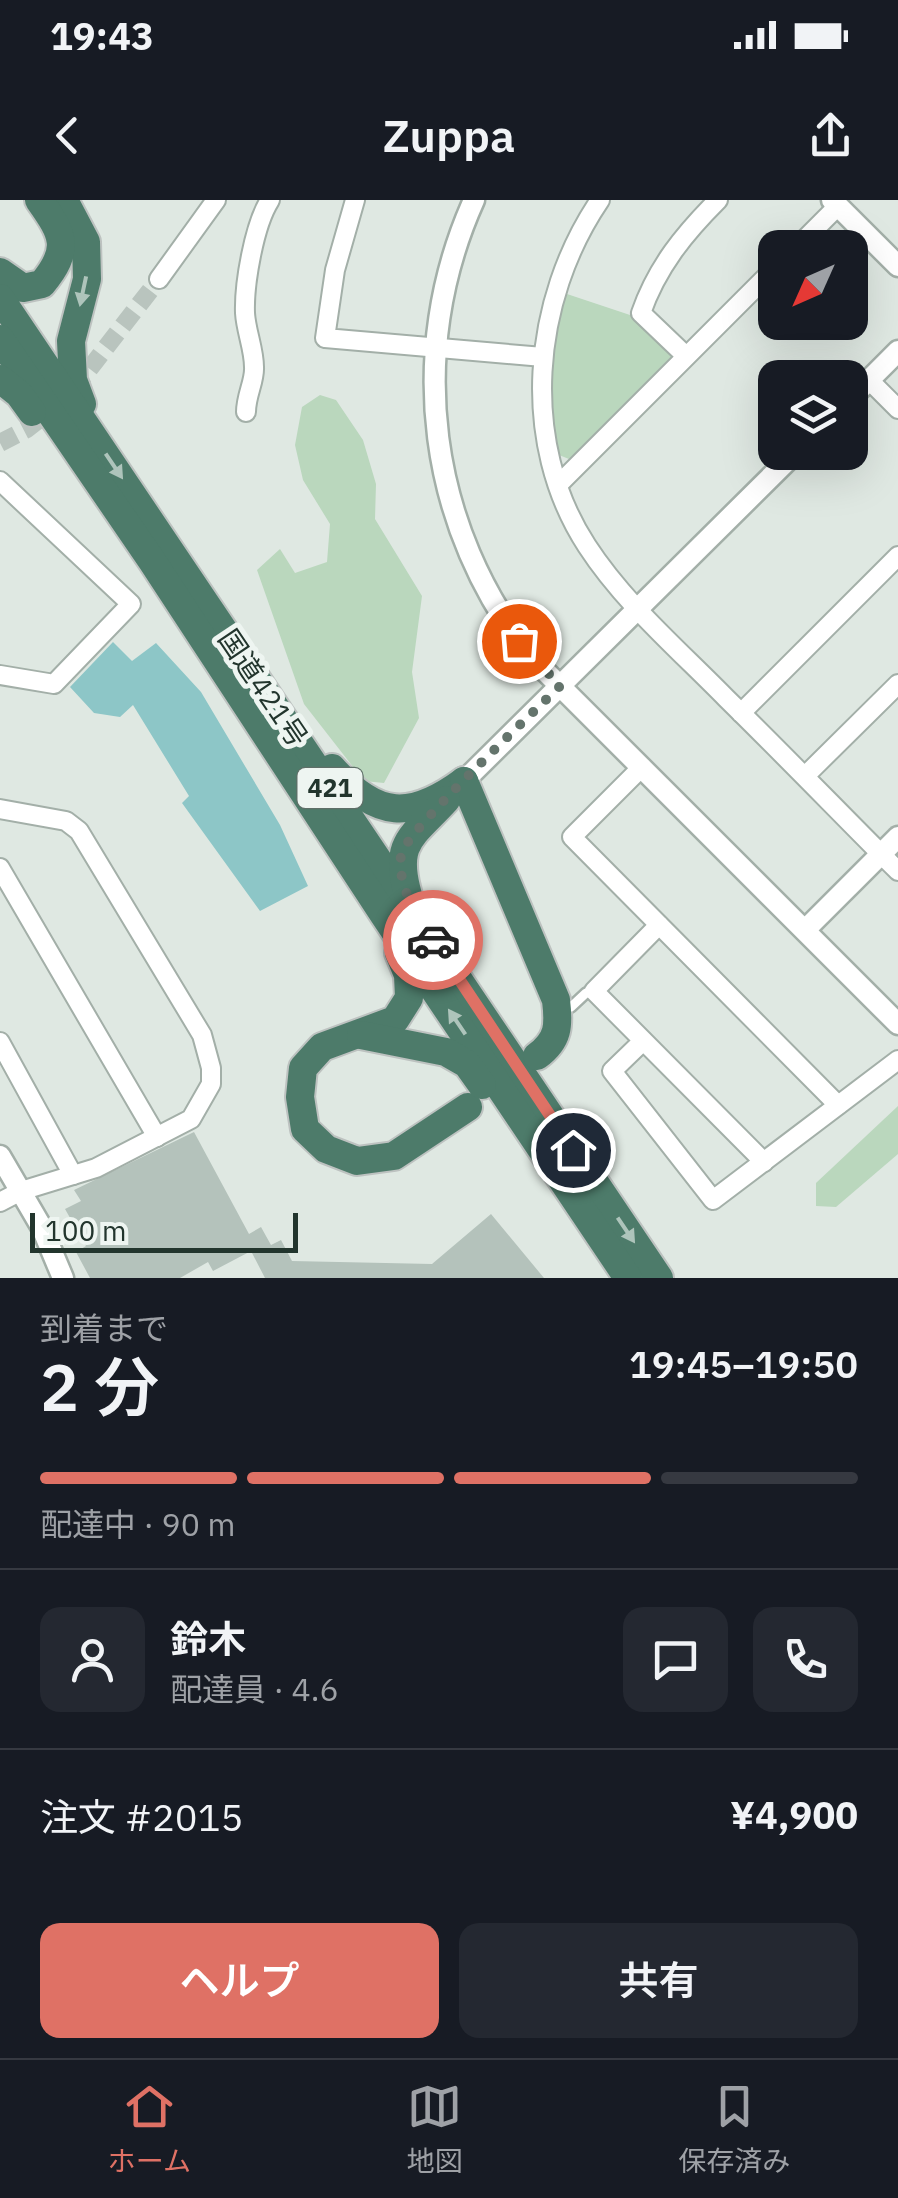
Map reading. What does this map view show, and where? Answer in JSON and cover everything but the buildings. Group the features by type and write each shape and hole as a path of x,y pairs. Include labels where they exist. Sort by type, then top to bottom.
{"highway":[{"path":"0,272 23,288 42,284 61,259 63,242 39,200"},
{"name":"421","path":"64,200 86,242 87,280 71,341 74,380 92,433"},
{"name":"国道421号","path":"0,298 659,1278"},
{"name":"国道421号","path":"0,339 628,1278"},
{"path":"0,379 19,394 59,449 94,479"},
{"path":"253,675 348,786 371,802 393,808 417,808 440,799 464,781"},
{"path":"413,910 401,867 403,848 464,781"},
{"path":"464,781 556,1000 559,1029 549,1047 537,1056"},
{"path":"384,914 408,975 409,998 395,1020 322,1047 303,1068 300,1097 305,1128 326,1149 358,1161 394,1156 468,1106"},
{"path":"354,1034 446,1052 467,1064 521,1139 550,1159"}],"street":[{"path":"159,278 216,200"},
{"path":"246,412 254,367 245,312 248,285 260,222 270,200"},
{"path":"355,200 340,247 324,338 543,357"},
{"path":"474,200 445,280 434,348 439,450 458,526 475,566 533,659 898,1024"},
{"path":"600,200 578,235 560,276 543,357 544,409 559,484 586,544 638,609 898,872"},
{"path":"686,356 641,313 676,245 718,200"},
{"path":"812,230 835,203 898,266"},
{"path":"559,484 758,285"},
{"path":"898,351 869,380 898,409"},
{"path":"464,781 778,470"},
{"path":"0,481 131,604 54,684 0,676"},
{"path":"741,712 898,556"},
{"path":"805,776 898,684"},
{"path":"642,767 572,838 838,1105"},
{"path":"0,809 66,821 79,831 202,1035 211,1068 206,1098 192,1119 96,1168 20,1191 0,1202"},
{"path":"805,930 898,836"},
{"path":"0,868 157,1137"},
{"path":"659,926 594,991 764,1162"},
{"path":"643,1041 612,1071 713,1200 898,1060"},
{"path":"0,1042 73,1175"},
{"path":"0,1156 42,1228 63,1278"}],"lane":[{"path":"571,1007 594,991"}],"green space":[{"path":"564,293 633,316 671,354 672,363 574,461 559,455 552,412 553,355"},
{"path":"320,395 336,400 363,440 376,484 375,519 422,596 412,672 419,718 384,783 364,781 304,704 257,570 280,549 295,573 327,562 330,524 303,480 295,445 302,407"},
{"path":"898,1106 898,1154 836,1207 816,1206 816,1183"}],"water":[{"path":"113,642 132,661 156,643 201,692 280,825 308,886 260,911 182,803 189,796 133,705 120,717 94,713 70,687"}],"tunnel":[{"path":"73,390 159,279"},
{"path":"0,443 50,411"}],"way so far":[{"path":"433,940 413,910 401,867 403,848 560,686 519,641"}],"route":[{"path":"433,940 573,1150"}]}
